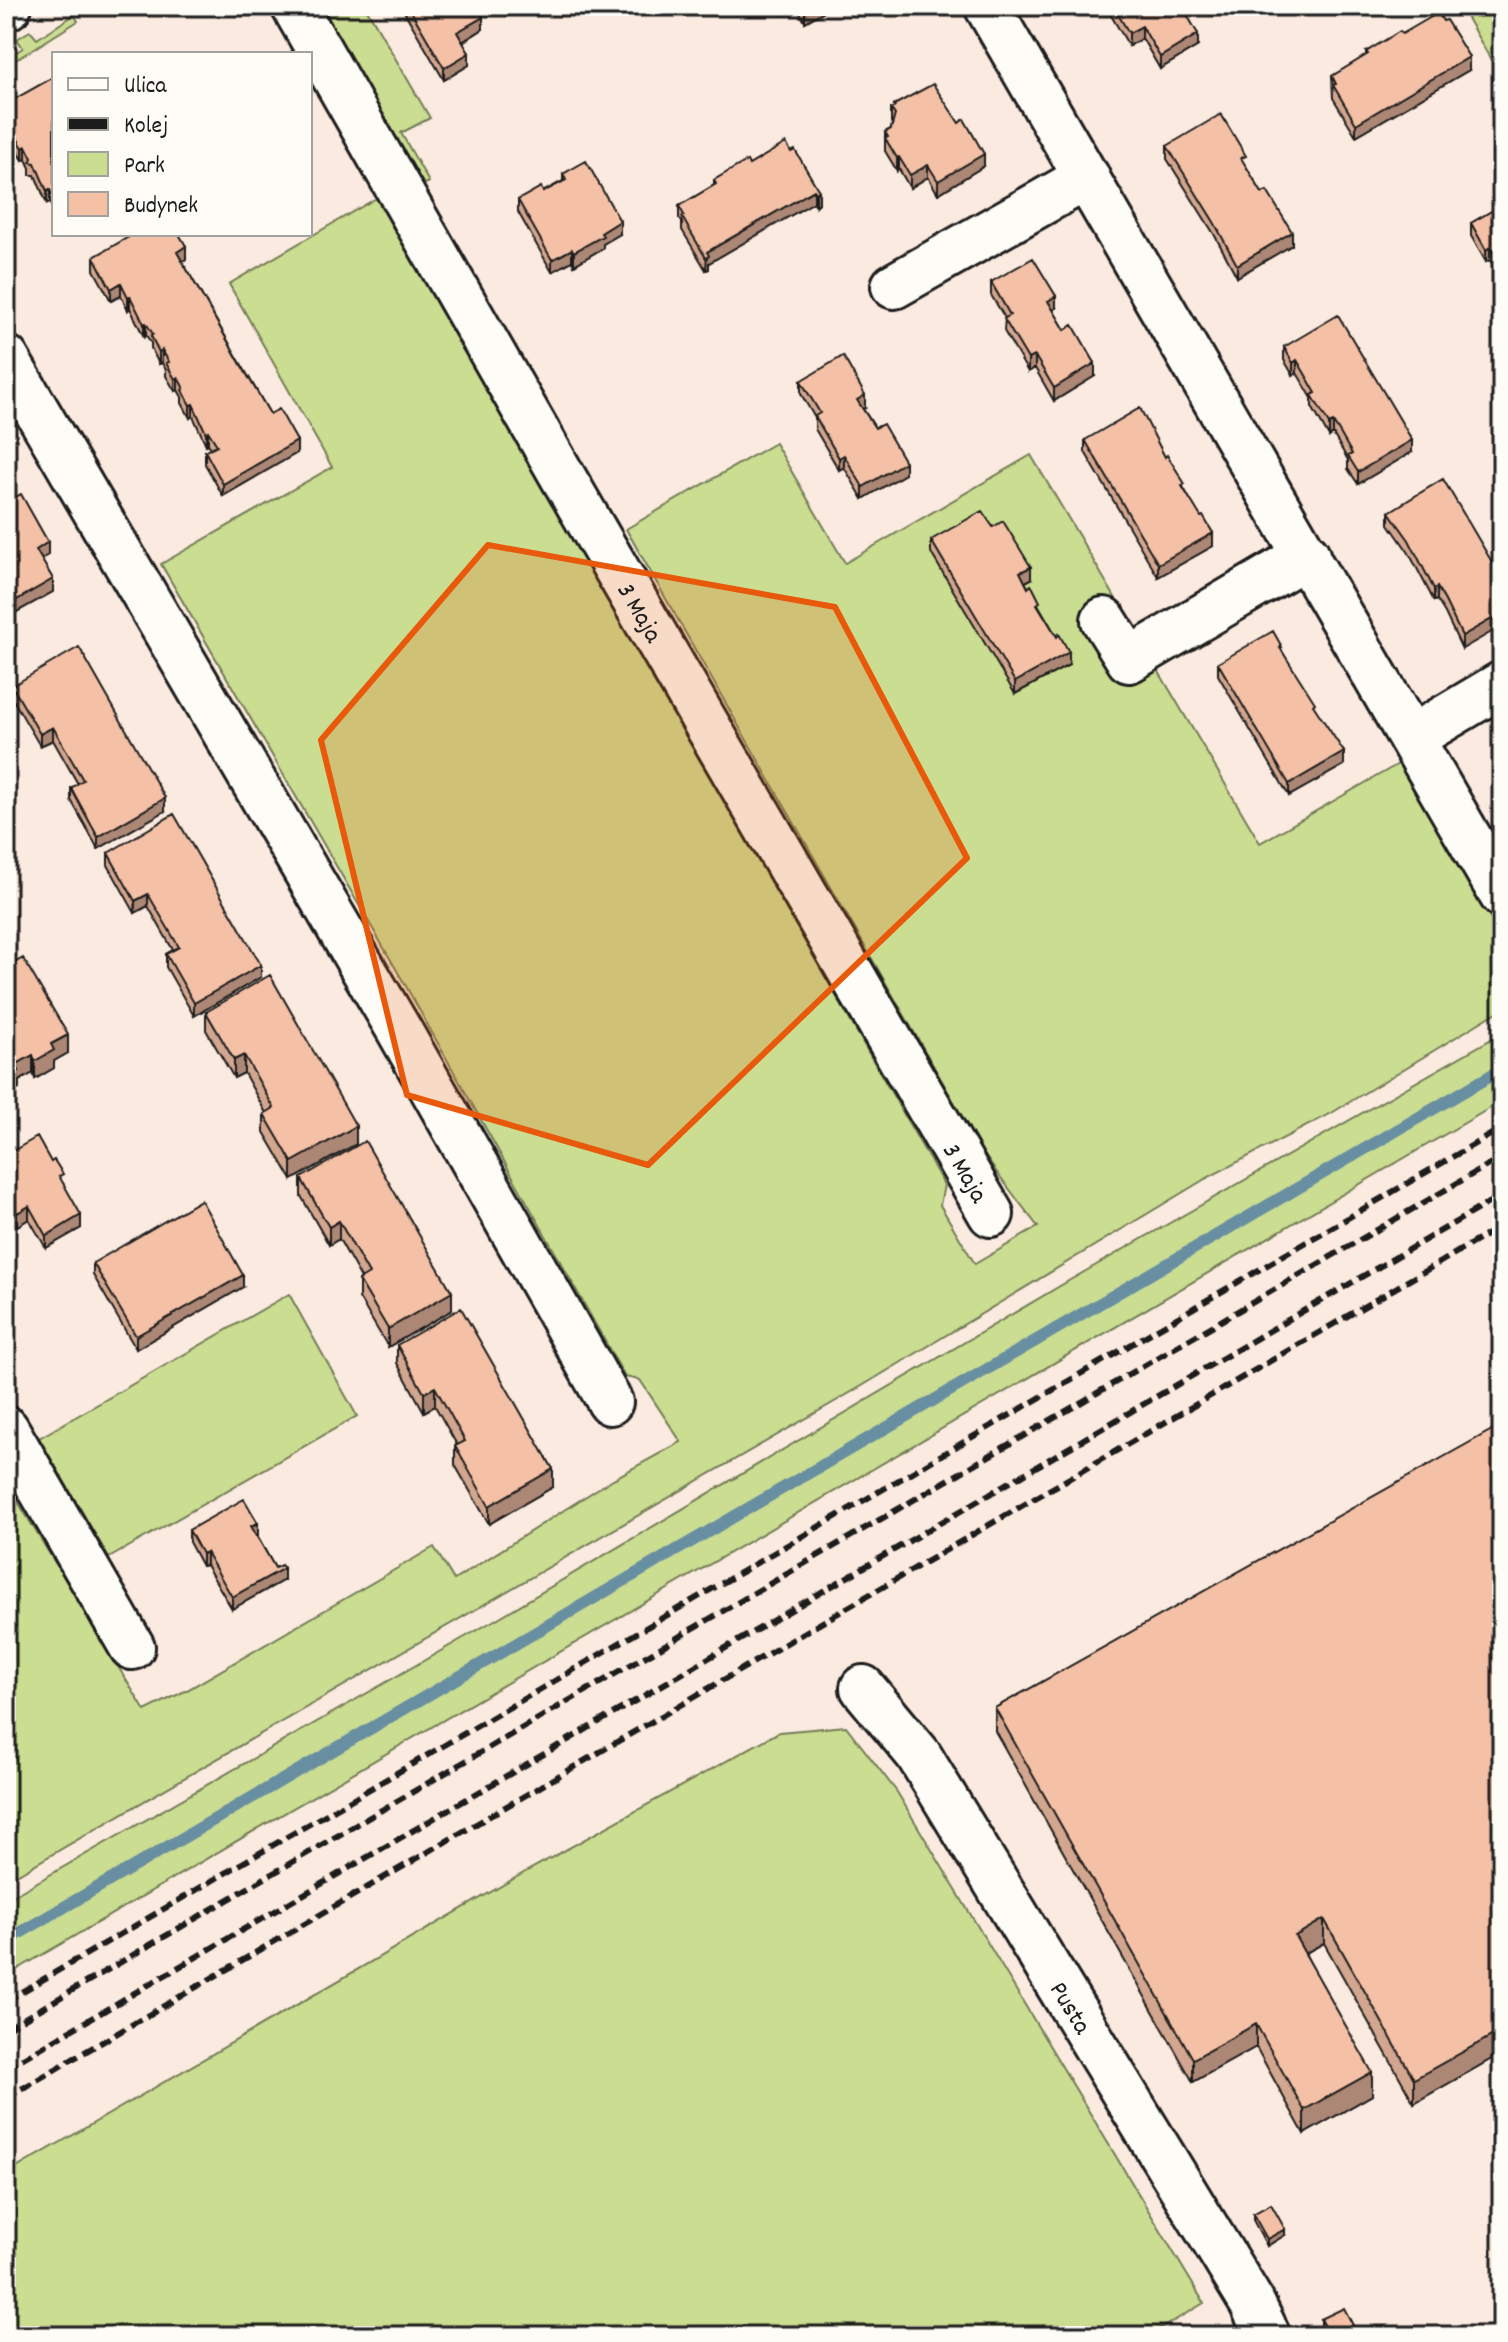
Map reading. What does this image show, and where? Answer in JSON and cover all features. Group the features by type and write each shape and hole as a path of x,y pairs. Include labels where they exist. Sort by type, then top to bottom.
{"street":[{"name":"3 Maja","path":"294,6 991,1214"},
{"path":"987,6 1502,895"},
{"path":"894,286 1087,177"},
{"path":"6,358 399,1030 610,1402"},
{"path":"1104,620 1129,660 1307,555"},
{"path":"1413,737 1502,684"},
{"path":"6,1429 132,1647"},
{"name":"Pusta","path":"863,1688 918,1754 1244,2290 1268,2336"}],"highlighted area":[{"path":"488,545 835,607 967,858 648,1165 407,1095 321,740"}],"green space":[{"path":"314,6 365,6 430,118 401,133 429,182 418,188"},
{"path":"1460,6 1502,6 1502,79"},
{"path":"74,15 78,21 6,66 6,58 23,48 17,39 30,31 37,39"},
{"path":"380,196 944,1185 940,1205 975,1264 1038,1227 986,1158 626,529 775,443 845,563 1031,455 1260,843 1400,763 1502,938 1502,1009 1330,1114 1205,1179 862,1386 6,1881 6,1482 145,1711 187,1690 434,1547 454,1580 613,1479 681,1442 640,1380 625,1377 403,981 161,564 332,467 229,284"},
{"path":"1502,1033 1502,1101 6,1976 6,1900 493,1621 1070,1280"},
{"path":"289,1294 357,1416 109,1558 39,1438"},
{"path":"846,1726 897,1792 1204,2303 1148,2336 183,2336 178,2330 122,2332 115,2336 6,2336 6,2174 527,1871 779,1732"}],"building":[{"path":"408,6 477,6 483,17 457,32 469,53 444,68"},
{"path":"1113,6 1182,6 1198,34 1160,57 1142,26 1129,33"},
{"path":"1438,13 1443,21 1446,20 1469,57 1356,124 1333,85 1336,84 1332,76 1400,31 1402,34"},
{"path":"52,78 52,194 50,190 47,191 35,163 30,162 32,158 26,146 23,148 6,119 6,104"},
{"path":"933,84 959,123 964,119 984,154 938,181 928,165 910,175 885,138 895,115 891,109 894,105"},
{"path":"1221,114 1246,156 1241,158 1262,193 1267,191 1292,232 1237,265 1167,146"},
{"path":"786,143 791,152 795,150 819,191 816,193 814,190 707,252 709,256 706,258 682,217 684,215 679,206 716,184 714,180 747,161 749,165"},
{"path":"586,161 620,221 601,233 603,236 552,260 518,200 541,187 543,192 566,180 563,174"},
{"path":"1502,205 1502,268 1490,247 1486,250 1471,223"},
{"path":"131,236 180,236 186,246 177,252 239,361 270,414 279,409 297,441 223,484 205,451 217,445 208,431 206,433 193,404 190,405 178,377 175,379 162,350 159,352 151,336 153,334 144,324 130,296 121,283 111,289 94,257"},
{"path":"1033,258 1056,296 1048,301 1065,330 1073,325 1095,363 1054,388 1035,356 1028,359 1004,319 1010,315 991,282"},
{"path":"1338,315 1412,440 1358,472 1340,433 1333,422 1329,424 1312,395 1316,393 1297,360 1293,363 1284,347"},
{"path":"843,356 865,395 857,400 875,428 883,424 905,462 863,487 844,455 839,458 815,416 820,413 801,381"},
{"path":"1140,408 1165,457 1167,455 1185,484 1182,486 1213,533 1158,564 1085,440"},
{"path":"1443,479 1502,579 1502,613 1462,636 1437,587 1434,589 1409,540 1389,512"},
{"path":"21,494 48,542 36,550 53,579 6,606 6,497 8,501"},
{"path":"982,511 993,527 1003,521 1031,567 1020,572 1028,588 1031,585 1040,602 1037,604 1069,652 1015,682 931,540"},
{"path":"1273,631 1280,648 1315,703 1313,705 1344,752 1289,784 1218,663"},
{"path":"79,647 165,798 98,837 71,788 83,780 53,727 40,734 12,686"},
{"path":"174,814 261,965 194,1003 166,954 179,947 148,894 135,901 108,853"},
{"path":"23,958 68,1035 51,1044 54,1050 35,1061 33,1055 15,1065 19,1071 6,1079 6,965"},
{"path":"270,975 356,1126 292,1162 264,1114 274,1108 244,1055 234,1060 206,1012"},
{"path":"37,1137 51,1162 54,1160 63,1174 59,1176 81,1215 46,1236 29,1206 17,1213 12,1204 6,1206 6,1155"},
{"path":"365,1141 452,1292 388,1329 359,1280 369,1274 339,1221 329,1227 301,1178"},
{"path":"201,1200 243,1275 136,1336 93,1263"},
{"path":"461,1308 553,1469 489,1506 455,1446 465,1441 435,1387 424,1393 397,1345"},
{"path":"1499,1426 1502,1431 1502,2030 1414,2079 1324,1919 1295,1936 1372,2072 1304,2110 1256,2024 1193,2059 995,1708"},
{"path":"244,1499 258,1523 251,1526 275,1568 281,1565 284,1568 232,1597 206,1552 202,1554 189,1530"},
{"path":"1271,2204 1285,2229 1267,2239 1253,2214"},
{"path":"1344,2308 1357,2333 1330,2336 1321,2319"}],"waterway":[{"path":"6,1941 1502,1069"}],"railway":[{"path":"6,2001 1502,1128"},
{"path":"6,2029 1502,1157"},
{"path":"6,2068 1502,1195"},
{"path":"6,2098 1502,1226"}]}
